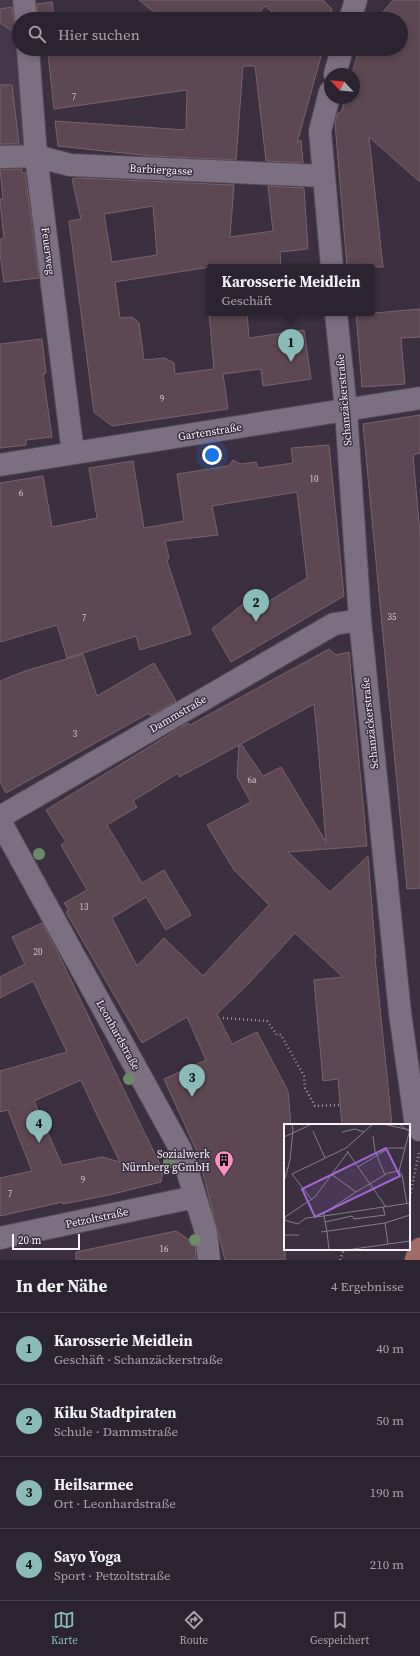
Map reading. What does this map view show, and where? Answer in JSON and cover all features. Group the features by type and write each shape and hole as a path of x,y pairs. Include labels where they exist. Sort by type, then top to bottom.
{"main road":[{"path":"416,1260 420,1249"}],"street":[{"path":"24,0 25,12"},
{"path":"352,12 356,0"},
{"name":"Feuerweg","path":"29,56 36,156 73,453"},
{"path":"337,68 340,56"},
{"path":"327,104 320,130 332,264"},
{"name":"Barbiergasse","path":"0,157 36,156 70,165 323,176"},
{"name":"Schanzäckerstraße","path":"336,316 346,410 360,620 400,1013 416,1126 420,1130"},
{"name":"Gartenstraße","path":"0,465 420,398"},
{"name":"Dammstraße","path":"0,817 334,624 360,620"},
{"name":"Leonhardstraße","path":"0,821 181,1150 206,1232 209,1260"},
{"name":"Petzoltstraße","path":"0,1238 195,1197"}],"path":[{"path":"223,1018 267,1021 277,1035 281,1035 297,1062 304,1076 305,1088 315,1106 340,1105"},
{"path":"410,1196 420,1146"},
{"path":"340,1260 344,1250"}],"shaded area":[{"path":"0,0 19,0 19,12 12,12 12,56 20,56 28,151 0,157"}],"building":[{"path":"139,0 323,0 332,9 331,12 272,12 265,6 259,12 154,12"},
{"path":"393,0 420,0 420,182 369,137 383,267 375,267 375,264 347,264 335,123 337,114 342,111 344,104 360,104 360,68 354,68 357,56 408,56 408,12 383,12"},
{"path":"52,2 53,12 38,12 37,4"},
{"path":"12,7 12,31 0,23 0,9"},
{"path":"48,56 321,56 297,143 301,140 303,163 266,161 255,66 243,66 236,160 151,156 58,146 55,121 186,130 187,90 54,109"},
{"path":"0,85 12,85 19,144 0,144"},
{"path":"0,169 22,169 22,173 25,172 39,278 4,282 0,253 0,239 4,238 0,202 0,199 3,199"},
{"path":"78,178 234,185 230,237 273,231 268,186 304,188 308,249 280,252 281,264 207,264 207,267 115,282 120,318 132,317 139,323 144,360 165,358 174,363 175,374 214,369 209,316 247,316 249,338 304,330 311,379 263,386 261,369 223,374 228,409 112,426 94,412 69,221 81,219 72,179","holes":["153,206 157,255 112,262 104,214"]},
{"path":"420,309 420,337 401,338 405,384 362,387 356,316 375,316 375,313"},
{"path":"42,339 46,373 43,374 52,437 26,440 26,445 0,448 0,344"},
{"path":"420,415 420,453 413,455 420,533 420,888 407,889 363,424"},
{"path":"329,445 344,596 231,662 212,629 253,596 261,606 307,578 297,492 212,506 218,535 165,541 169,558 167,561 191,634 140,650 136,636 67,658 57,625 0,642 0,483 43,476 52,527 97,518 89,468 133,461 144,528 184,521 177,474 228,466 233,460 240,464 256,462 258,468 293,463 291,448"},
{"path":"329,649 336,655 349,652 367,846 288,852 330,892 368,856 375,958 392,1124 342,1124 338,1079 323,1081 314,980 343,977 295,933 249,983 217,1014 232,1044 257,1032 288,1091 291,1124 284,1124 285,1260 225,1260 198,1154 164,1079 206,1060 187,1017 142,1043 66,912 69,910 64,903 87,890 61,845 66,842 46,810 188,723 190,725","holes":["314,704 326,842 281,767 263,776 241,744","239,745 237,777 251,802 207,825 234,870 269,905 203,976 164,938 137,966 112,918 146,897 166,930 191,915 164,870 142,883 107,825 137,807 133,801 178,773 179,777"]},
{"path":"83,654 97,696 154,663 176,701 150,716 149,713 6,793 0,782 0,681 25,671"},
{"path":"42,923 163,1171 161,1182 109,1195 63,1204 63,1202 0,1216 0,1178 32,1171 8,1110 0,1112 0,1071 67,1052 33,981 0,998 0,977 25,964 12,937","holes":["81,1080 120,1162 102,1157 62,1165 34,1101"]},
{"path":"176,1231 195,1244 196,1260 76,1260 76,1252"}],"place":[{"name":"Karosserie Meidlein","path":"291,362"},
{"name":"Kiku Stadtpiraten","path":"256,622"},
{"name":"Heilsarmee","path":"192,1097"},
{"name":"Sayo Yoga","path":"39,1143"},
{"name":"Sozialwerk Nürnberg gGmbH","path":"224,1177"}]}
